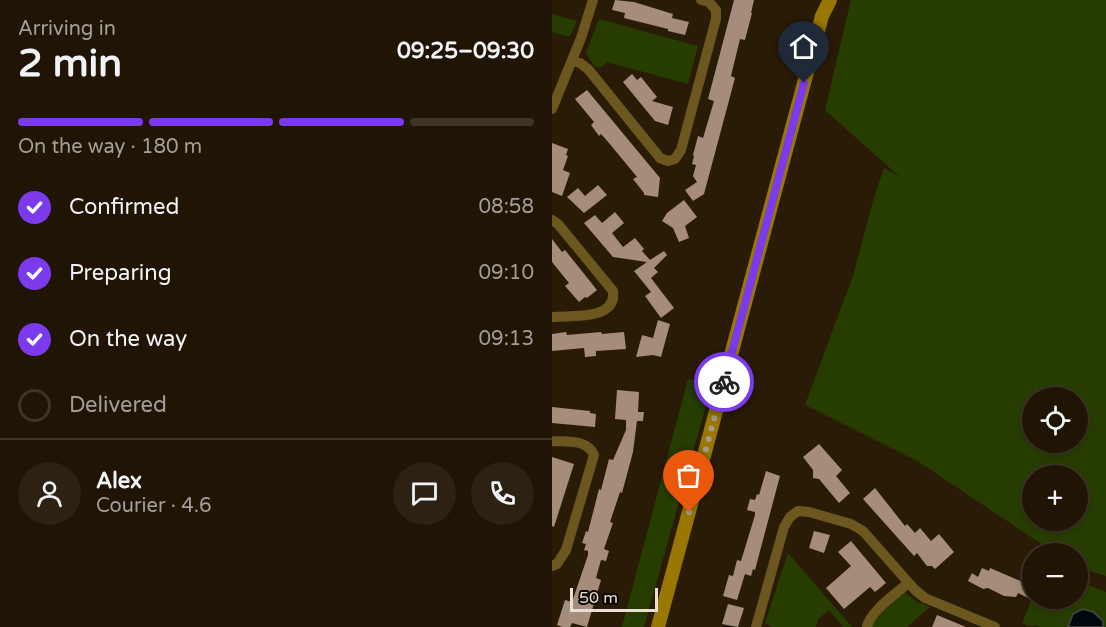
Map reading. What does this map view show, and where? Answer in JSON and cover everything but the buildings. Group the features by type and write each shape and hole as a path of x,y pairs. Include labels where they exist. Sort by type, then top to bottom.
{"main road":[{"path":"822,0 822,16"},
{"path":"658,627 822,16 830,0"}],"street":[{"path":"552,109 572,61 593,0"},
{"path":"572,61 588,69 660,158 668,161 675,159 681,150 716,19 716,10 709,2 701,0"},
{"path":"552,219 613,291 614,298 610,306 598,313 552,317"},
{"path":"552,441 582,444 591,449 594,455 566,550 557,564 552,566"},
{"path":"756,627 784,527 790,517 798,512 809,512 851,524 863,531 925,598 979,624 995,627"},
{"path":"867,627 867,621 873,614 908,582"}],"green space":[{"path":"851,0 1106,0 1106,576 1088,570 1088,543 1040,543 1022,531 1088,531 1088,465 1022,465 1022,531 919,462 805,405 853,276 884,168 900,177 825,110"},
{"path":"552,14 577,21 570,37 552,32"},
{"path":"599,19 698,46 688,84 607,62 600,68 594,66 586,53"},
{"path":"688,379 712,384 644,627 622,627"},
{"path":"788,553 852,627 843,627 829,610 818,619 816,627 771,627 765,623"},
{"path":"1088,585 1106,592 1106,627 1040,627 1035,625 1032,627 1022,623 1028,609 1088,609"},
{"path":"904,591 915,601 930,607 907,627 871,627 871,623"}],"shaded area":[{"path":"1083,609 1093,612 1103,621 1103,627 1068,627 1073,614"}],"way so far":[{"path":"689,512 724,382"}],"route":[{"path":"724,382 804,83"}]}
